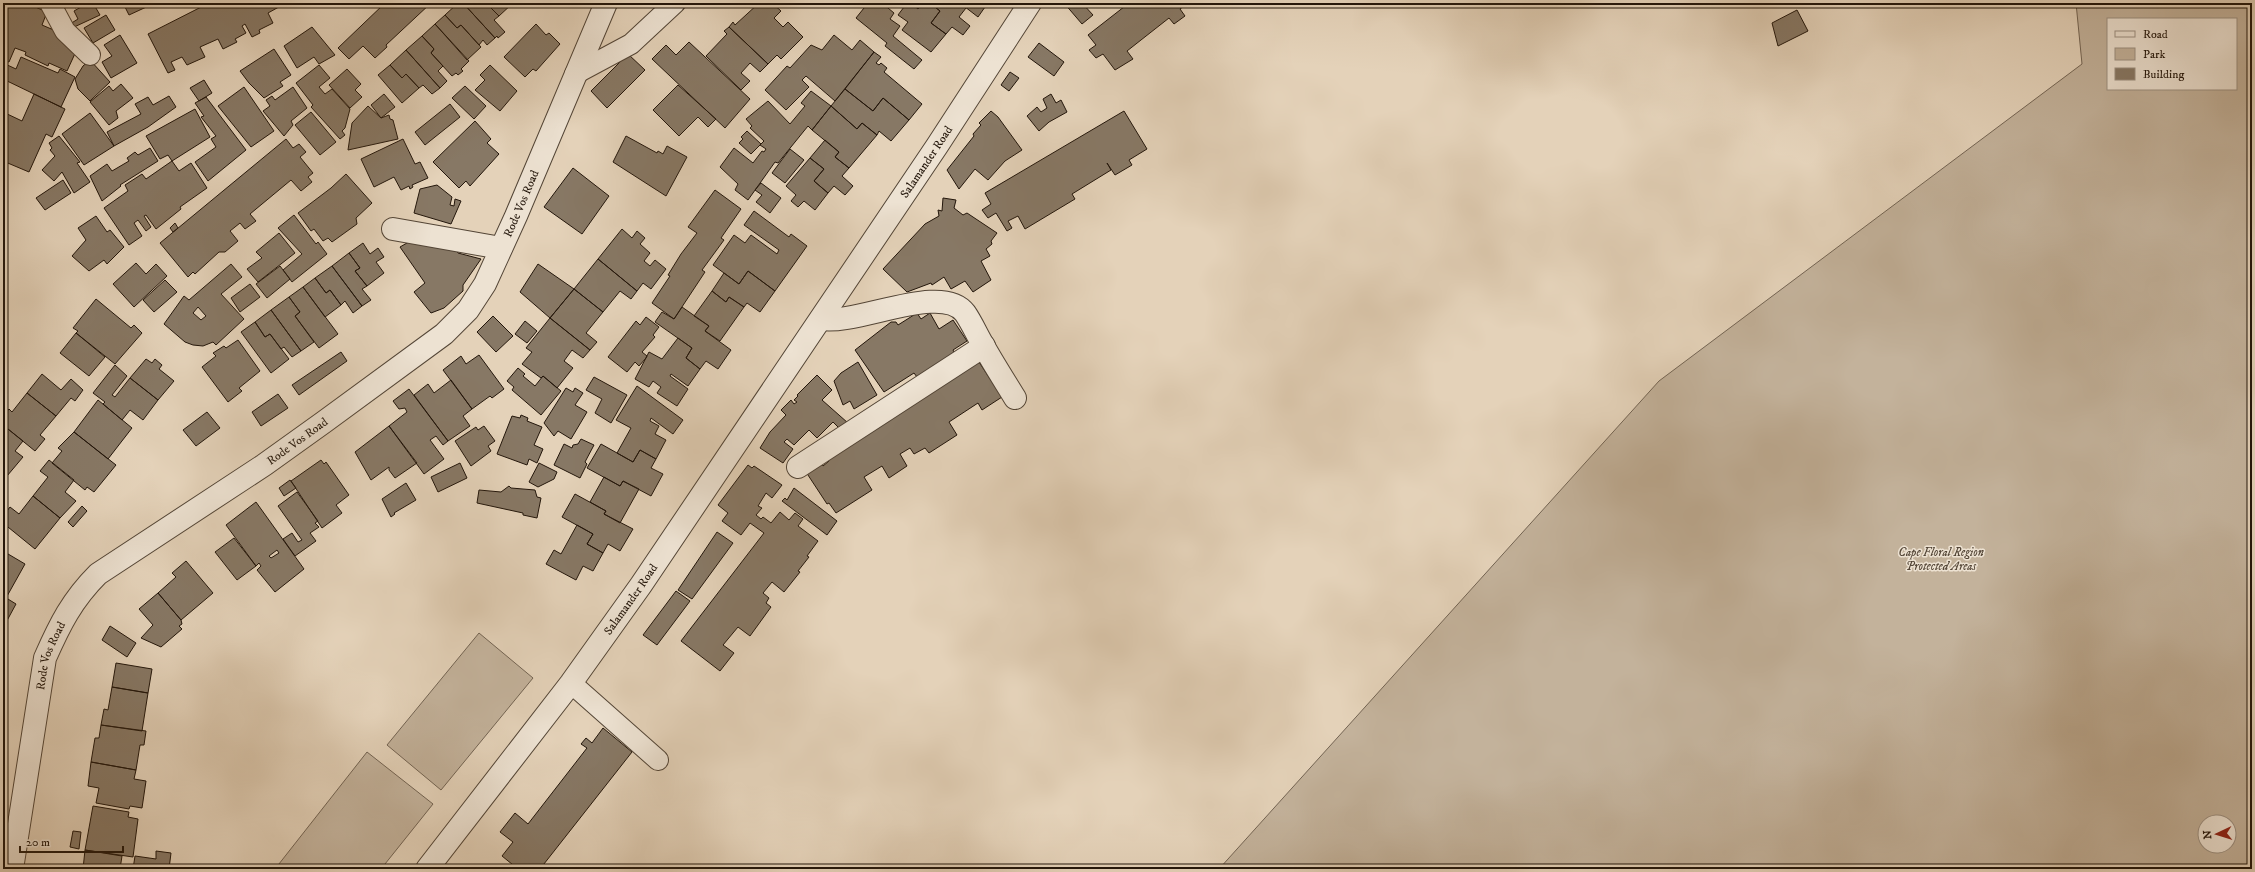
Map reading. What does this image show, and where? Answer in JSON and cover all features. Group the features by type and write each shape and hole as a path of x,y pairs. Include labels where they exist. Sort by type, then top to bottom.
{"street":[{"name":"Rode Vos Road","path":"12,869 45,658 59,626 80,592 98,574 264,465 444,334 468,310 485,284 606,3"},
{"name":"Salamander Road","path":"427,869 571,683 641,585 937,146 1030,3"},
{"path":"393,229 501,248"},
{"path":"821,319 834,321 904,306 942,301 957,307 964,312 1015,398"},
{"path":"798,467 984,346"}],"lane":[{"path":"50,3 65,31 90,55"},
{"path":"575,74 631,44 675,3"},
{"path":"571,683 658,760"}],"green space":[{"name":"Cape Floral Region Protected Areas","path":"2076,3 2252,3 2252,869 1219,869 1659,381 2082,64"},
{"path":"479,633 533,678 441,790 387,745"},
{"path":"367,752 433,804 381,869 275,869"}],"building":[{"path":"3,3 26,3 47,12 42,25 63,34 78,47 67,71 49,63 48,66 25,55 26,52 15,48 9,62 3,60"},
{"path":"72,3 87,3 75,8"},
{"path":"88,3 93,3 100,15 72,28 70,24 78,19 74,11"},
{"path":"123,3 155,3 129,15"},
{"path":"209,3 286,3 268,13 273,23 259,30 260,33 252,37 245,24 242,26 246,33 235,39 237,42 223,49 218,39 200,47 205,57 187,65 182,57 171,62 175,70 168,73 148,34"},
{"path":"385,3 431,3 386,45 387,47 375,58 363,46 349,59 338,48"},
{"path":"458,3 463,3 495,38 487,45 483,40 479,45 461,25 457,28 445,15"},
{"path":"463,3 486,3 499,16 494,20 505,32 498,38 497,36 495,38"},
{"path":"486,3 513,3 499,16"},
{"path":"759,3 772,3 781,11 774,18 783,27 788,22 803,37 781,59 777,55 768,64 729,27 733,22 735,25"},
{"path":"868,3 882,3 894,13 890,19 900,26 893,36 922,60 914,69 885,46 887,43 856,18"},
{"path":"907,3 911,3 918,9 923,3 930,3 940,11 931,23 946,34 931,52 902,30 908,22 898,15"},
{"path":"930,3 960,3 966,8 959,17 970,26 963,35 952,27 946,34 931,23 940,11"},
{"path":"960,3 980,3 985,7 978,17"},
{"path":"1064,3 1082,3 1093,15 1082,24"},
{"path":"1129,3 1188,3 1180,9 1185,16 1174,24 1169,18 1127,51 1133,59 1115,70 1103,54 1096,58 1089,50 1096,45 1088,35"},
{"path":"1797,10 1808,31 1778,46 1772,23"},
{"path":"106,15 115,30 93,43 84,28"},
{"path":"445,15 457,28 461,25 481,47 467,60 435,24"},
{"path":"435,24 469,61 461,69 463,71 458,75 456,73 452,76 431,53 434,49 422,36"},
{"path":"536,24 546,35 549,33 560,44 536,71 533,69 525,77 504,57"},
{"path":"312,27 335,55 319,64 314,57 297,68 284,46"},
{"path":"729,27 768,64 760,72 750,63 741,73 750,81 741,90 706,56 727,34 724,31"},
{"path":"120,35 137,63 111,78 102,62 112,56 104,45"},
{"path":"834,35 852,50 860,40 874,52 835,101 806,76 802,80 809,87 786,110 765,90 787,66 790,68 811,45 822,50"},
{"path":"422,36 434,49 431,53 443,66 438,71 447,81 440,88 406,50"},
{"path":"689,42 750,99 725,128 652,59 666,45 676,55"},
{"path":"1039,43 1064,62 1054,76 1028,57"},
{"path":"274,49 291,75 280,82 283,86 264,98 249,83 240,71"},
{"path":"406,50 440,88 432,94 423,85 419,88 406,74 402,78 390,65"},
{"path":"874,52 881,57 876,63 879,65 881,63 887,68 884,72 922,104 909,120 883,98 873,111 845,89"},
{"path":"628,54 645,70 607,108 591,91"},
{"path":"21,57 58,73 60,69 75,77 61,107 3,79 3,63 16,69"},
{"path":"90,60 110,82 90,101 78,89 75,79 83,66"},
{"path":"319,65 330,78 319,87 325,94 332,89 350,109 345,128 342,131 345,135 340,139 311,107 313,105 296,83"},
{"path":"390,65 402,78 406,74 419,88 402,103 378,75"},
{"path":"490,65 517,91 500,111 475,90 485,80 480,75"},
{"path":"347,69 361,84 355,90 362,97 350,108 329,85"},
{"path":"1010,72 1019,78 1009,91 1001,85"},
{"path":"204,80 212,93 199,101 190,88"},
{"path":"121,84 133,98 116,111 118,118 109,125 90,102 109,86 113,91"},
{"path":"678,85 716,119 708,127 698,117 679,136 653,110"},
{"path":"465,86 486,106 474,119 452,98"},
{"path":"244,87 274,131 251,147 218,106"},
{"path":"293,87 307,108 291,121 293,125 284,136 263,111 270,106 266,100 272,96 275,100"},
{"path":"845,89 873,111 883,98 909,120 891,141 879,131 877,135 862,123 857,129 831,106"},
{"path":"811,91 831,106 812,130 808,126 778,163 775,162 748,200 735,190 738,184 720,167 734,148 753,163 762,151 764,152 766,149 760,145 764,141 750,128 752,126 746,119 768,101 790,124 805,106 801,103"},
{"path":"34,94 65,109 52,137 46,134 29,172 3,161 3,112 22,121"},
{"path":"384,94 395,107 381,118 371,105"},
{"path":"1051,94 1056,103 1061,100 1067,112 1049,122 1039,131 1027,116 1037,107 1041,112 1047,108 1043,99"},
{"path":"169,96 176,107 148,127 114,146 107,132 141,114 135,104 148,97 153,105"},
{"path":"206,97 246,150 208,181 195,162 216,147 211,139 216,136 201,117 204,116 195,103"},
{"path":"450,104 460,117 425,145 415,132"},
{"path":"368,106 381,118 389,115 390,119 393,120 398,139 348,150 352,123"},
{"path":"831,106 857,129 862,123 877,135 849,168 835,157 839,152 812,130"},
{"path":"195,109 210,137 172,161 168,155 160,159 146,136"},
{"path":"991,111 998,117 1022,150 1005,161 988,180 975,169 959,189 947,170 974,136 973,134 981,125 979,123"},
{"path":"1124,111 1147,149 1129,160 1132,165 1115,175 1107,163 1111,170 1072,194 1075,199 1025,229 1018,216 1008,221 1012,228 1007,231 996,213 988,218 982,210 991,204 985,193"},
{"path":"311,112 336,142 320,155 295,125"},
{"path":"90,113 114,146 84,165 62,134"},
{"path":"475,121 491,139 487,143 499,154 470,186 466,181 459,188 433,162"},
{"path":"747,131 761,144 751,154 739,143 743,139 741,137"},
{"path":"59,136 80,162 77,163 90,182 74,193 62,172 54,181 42,170 55,156 50,150 52,148 49,143"},
{"path":"626,136 657,153 658,151 663,154 667,146 687,157 666,196 613,162"},
{"path":"286,139 293,148 299,144 306,152 300,157 313,173 308,177 312,182 301,191 291,180 250,214 256,221 245,229 240,223 230,231 238,241 225,252 219,252 195,274 193,272 188,277 160,243"},
{"path":"403,139 415,164 420,162 428,178 412,185 413,187 410,189 409,186 401,190 394,177 374,187 361,159"},
{"path":"825,140 839,152 835,157 849,168 842,176 853,186 845,195 834,186 828,193 814,181 824,169 810,158"},
{"path":"150,148 158,161 120,185 121,186 102,201 90,176 107,164 112,171 129,161 127,158 135,152 138,155"},
{"path":"790,149 804,160 785,183 772,173"},
{"path":"810,158 824,169 814,181 828,193 815,210 804,201 798,207 791,201 796,195 786,186"},
{"path":"172,161 179,171 191,163 207,188 180,207 181,209 156,229 146,215 144,216 151,227 146,231 138,220 134,223 142,236 129,245 104,208 128,191 125,185 142,174 146,179"},
{"path":"573,168 609,196 582,234 544,207"},
{"path":"346,174 372,203 356,218 357,224 332,242 328,238 323,241 314,229 311,231 298,213 331,188"},
{"path":"63,180 71,193 45,210 36,198"},
{"path":"761,183 781,198 770,213 756,202 762,195 755,190"},
{"path":"437,185 452,197 450,205 454,206 455,199 461,201 451,224 414,213 420,189"},
{"path":"715,190 741,209 721,238 724,240 702,270 705,272 674,319 652,303 670,276 668,275 681,254 697,233 688,227"},
{"path":"943,198 956,200 954,208 963,215 967,213 997,233 991,241 992,244 986,249 990,256 981,261 991,280 973,292 965,281 951,289 944,277 932,285 931,283 907,292 883,269 925,224 939,216 938,210 942,211"},
{"path":"754,211 789,237 791,234 807,246 775,291 748,271 739,284 713,265 734,235 745,243 751,235 777,254 779,250 744,225"},
{"path":"294,215 316,244 318,242 327,254 292,282 283,270 302,254 278,228"},
{"path":"96,216 107,232 110,230 124,247 107,264 104,260 89,271 72,256 86,240 78,228"},
{"path":"175,223 178,228 173,232 170,228"},
{"path":"622,229 632,238 637,231 645,238 640,244 650,253 644,261 650,266 655,260 666,269 651,289 643,283 637,291 598,259"},
{"path":"279,233 295,253 258,282 247,269 262,258 256,252"},
{"path":"414,239 455,248 458,253 481,259 463,285 463,291 444,308 431,313 414,292 425,283 400,247"},
{"path":"363,243 370,254 378,248 384,257 376,262 384,273 367,286 355,271 360,268 349,253"},
{"path":"349,253 360,268 355,271 367,286 362,289 371,300 362,306 332,266"},
{"path":"598,259 637,291 631,299 620,291 603,312 574,289"},
{"path":"136,263 146,274 156,264 167,276 134,307 113,284"},
{"path":"231,264 242,277 221,294 244,319 216,345 213,342 203,346 193,345 185,342 164,324 184,296 189,300","holes":["198,307 206,316 201,320 193,313"]},
{"path":"538,264 574,289 550,318 520,292"},
{"path":"280,266 290,279 267,298 256,284"},
{"path":"332,266 362,306 353,313 345,301 341,305 330,290 326,293 315,278"},
{"path":"748,271 775,291 760,312 747,303 744,307 729,297 726,302 712,291 724,273 739,284"},
{"path":"315,278 326,293 330,290 341,305 325,317 303,287"},
{"path":"165,280 177,292 154,312 143,300"},
{"path":"250,284 260,297 240,312 231,298"},
{"path":"303,287 338,334 319,348 295,316 300,312 289,297"},
{"path":"574,289 603,312 586,333 597,342 590,350 550,318"},
{"path":"712,291 726,302 729,297 744,307 720,341 705,331 709,326 694,316"},
{"path":"289,297 300,312 295,316 314,342 301,351 271,310"},
{"path":"96,299 131,328 134,325 142,333 115,364 76,333 78,331 73,328"},
{"path":"682,307 709,326 705,331 731,350 718,369 706,361 700,369 686,358 692,348 655,322 662,312 674,319"},
{"path":"271,310 301,351 292,357 284,347 281,349 270,334 265,337 255,322"},
{"path":"917,313 921,319 930,313 939,329 953,320 967,341 953,350 955,354 917,377 914,373 884,392 855,350 891,322 896,322 898,325"},
{"path":"493,316 513,336 496,352 477,332"},
{"path":"646,317 659,327 653,335 655,337 642,352 647,356 646,358 639,366 635,362 627,372 608,357 636,321 640,325"},
{"path":"550,318 590,350 583,358 572,350 564,361 573,368 557,388 543,376 541,378 522,364 532,352 526,348"},
{"path":"525,321 537,331 527,343 515,334"},
{"path":"255,322 265,337 270,334 289,359 271,373 241,332"},
{"path":"76,333 105,357 89,376 60,353"},
{"path":"678,338 692,348 686,358 700,369 688,386 671,374 670,376 688,389 677,406 657,393 661,387 653,381 649,387 635,379 649,352 662,359"},
{"path":"238,340 260,371 239,388 242,391 228,402 202,367 216,356 213,353 224,346 226,348"},
{"path":"341,352 347,361 299,395 292,385"},
{"path":"479,355 504,389 492,398 490,396 472,409 443,370 461,356 466,364"},
{"path":"146,359 152,363 155,359 162,365 159,369 174,381 158,400 130,378"},
{"path":"858,362 877,395 854,409 850,401 843,405 834,381 841,373"},
{"path":"979,362 1002,397 982,410 978,403 949,422 957,435 929,453 925,448 914,454 910,448 900,454 907,466 889,478 882,466 864,477 872,490 836,513 829,503 827,504 806,472 821,462 823,466 829,461 827,458"},
{"path":"115,365 127,376 112,395 115,397 130,378 158,400 143,420 130,410 122,420 103,404 105,402 93,393"},
{"path":"518,368 525,374 523,376 535,386 543,376 561,391 541,415 512,390 514,387 507,381"},
{"path":"42,374 61,390 71,379 83,390 75,401 71,398 56,416 27,393"},
{"path":"817,375 832,390 822,400 848,423 841,430 833,422 817,438 809,430 794,445 787,439 784,442 793,449 783,463 760,448 770,432 786,415 781,410 791,400 794,404 797,402 794,400 798,396 797,395"},
{"path":"594,377 627,395 611,423 595,413 602,399 586,390"},
{"path":"451,380 472,409 463,416 470,426 448,441 414,395 428,384 434,393"},
{"path":"637,386 683,420 673,434 651,418 650,421 659,426 655,434 666,440 656,459 640,450 633,462 617,453 631,428 616,420"},
{"path":"566,388 573,392 575,388 583,393 575,405 587,412 571,439 558,431 554,436 544,423"},
{"path":"409,389 448,441 443,445 436,436 430,440 444,459 424,474 389,426 407,412 405,408 399,409 393,401"},
{"path":"27,393 56,416 40,435 45,439 35,451 3,425 3,416 9,409 12,412"},
{"path":"278,394 288,408 261,426 252,412"},
{"path":"98,400 132,428 108,459 74,432"},
{"path":"207,412 220,428 196,446 183,430"},
{"path":"521,415 528,418 527,421 542,427 534,445 543,449 537,463 529,459 527,465 497,454 512,416 520,418"},
{"path":"3,425 23,441 15,451 23,457 7,476 3,472"},
{"path":"389,426 417,463 395,478 389,470 389,467 371,480 355,452"},
{"path":"484,426 495,441 488,446 491,451 471,466 455,441 476,427 478,430"},
{"path":"74,432 116,465 94,492 87,487 85,490 52,463 62,451 58,448"},
{"path":"581,439 594,445 585,462 587,464 580,478 554,465 564,444 572,448 573,445 578,444"},
{"path":"601,444 633,462 640,450 656,459 651,468 663,474 651,496 623,481 620,486 587,468"},
{"path":"49,460 74,480 65,492 76,501 60,518 33,496 48,477 40,471"},
{"path":"321,460 324,464 326,462 349,495 336,505 342,513 322,528 291,481"},
{"path":"460,463 467,478 438,492 431,477"},
{"path":"539,463 557,472 554,479 538,487 529,482"},
{"path":"748,465 752,468 754,466 782,485 772,498 766,493 758,506 762,508 756,515 761,519 763,517 771,523 780,512 789,520 795,513 803,519 798,526 818,541 807,556 809,557 798,571 800,572 784,592 772,582 763,593 769,598 766,603 771,607 750,636 738,627 723,645 734,653 720,671 681,641 764,533 750,523 741,535 722,521 728,513 718,505"},
{"path":"604,477 620,486 623,481 639,489 620,523 604,514 606,511 590,502"},
{"path":"290,480 296,488 284,496 279,488"},
{"path":"406,483 416,500 394,513 395,514 391,517 382,499"},
{"path":"509,486 511,488 535,490 537,497 541,498 537,518 523,515 523,513 477,503 479,490 501,492"},
{"path":"794,488 837,521 827,535 782,501 785,498 787,500"},
{"path":"297,492 318,521 315,523 319,527 310,533 316,541 295,556 283,539 292,533 298,542 302,540 278,506"},
{"path":"575,494 606,511 604,514 633,529 620,551 608,544 603,553 587,544 593,534 562,517"},
{"path":"33,496 60,518 35,549 3,523 3,516 10,507 19,514"},
{"path":"256,502 304,569 275,592 257,570 261,566 259,563 256,566 226,525","holes":["277,550 279,553 271,558 269,556"]},
{"path":"82,506 87,511 73,527 68,522"},
{"path":"577,525 593,534 587,544 603,553 593,571 583,566 576,580 546,564 554,550 561,554"},
{"path":"717,532 733,543 692,599 678,590"},
{"path":"234,538 256,566 237,580 215,552"},
{"path":"3,551 25,564 6,598 3,596"},
{"path":"186,561 213,593 181,620 158,593 176,577 172,573"},
{"path":"676,591 690,601 657,645 643,635"},
{"path":"158,593 181,620 182,624 179,626 182,629 161,647 141,638 153,625 139,609"},
{"path":"3,596 16,604 3,628"},
{"path":"110,626 136,643 127,657 102,640"},
{"path":"116,663 152,669 148,693 112,687"},
{"path":"112,687 148,693 142,731 101,725 104,709 108,710"},
{"path":"101,725 146,731 144,745 140,745 136,770 91,762 95,738 99,738"},
{"path":"603,728 632,752 540,869 518,869 502,856 513,842 500,832 515,813 528,824 587,748 581,744 586,738 592,743"},
{"path":"91,762 136,770 134,779 146,781 142,808 130,806 129,809 96,803 99,788 88,786"},
{"path":"93,806 129,812 128,817 138,819 133,857 85,850"},
{"path":"73,831 81,832 79,849 70,847"},
{"path":"85,850 122,856 120,869 83,869"},
{"path":"156,851 171,853 169,869 133,869 135,856 156,859"},
{"path":"187,865 202,869 186,869"}]}
